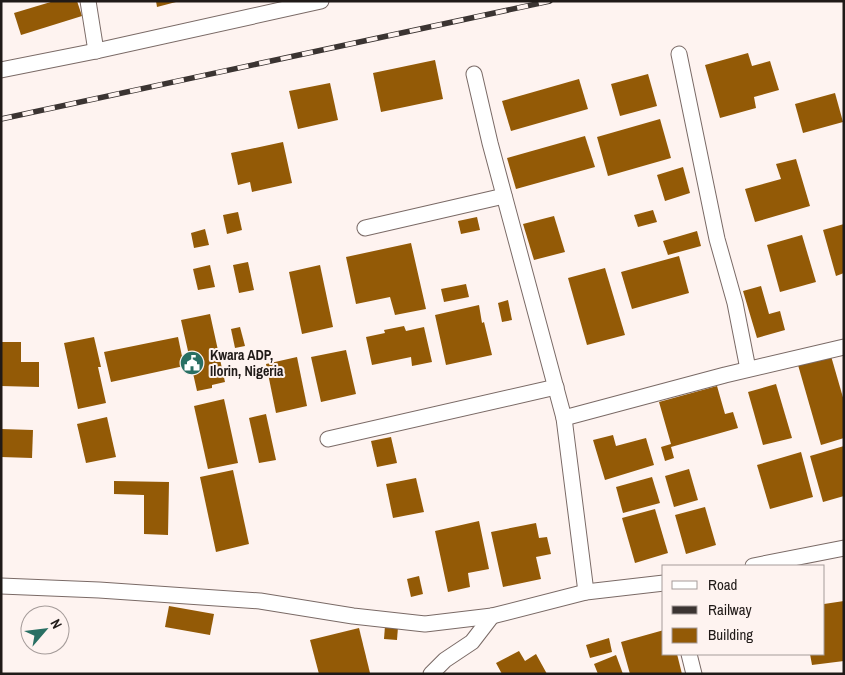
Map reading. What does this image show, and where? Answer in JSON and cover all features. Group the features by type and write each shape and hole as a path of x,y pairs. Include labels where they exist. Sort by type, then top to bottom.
{"street":[{"path":"88,1 96,51"},
{"path":"1,70 321,1"},
{"path":"679,54 717,239 735,303 748,369"},
{"path":"474,74 490,143 564,418 586,592"},
{"path":"364,228 504,196"},
{"path":"564,418 748,369 844,347"},
{"path":"328,439 556,387"},
{"path":"759,565 844,548"},
{"path":"1,586 99,590 260,601 353,616 425,624 492,616 586,592 662,583"},
{"path":"431,674 445,660 472,642 492,616"},
{"path":"689,655 694,674"}],"building":[{"path":"54,1 77,1 82,16 21,35 14,13"},
{"path":"156,1 176,1 176,2 157,7"},
{"path":"748,53 752,66 770,61 779,90 754,97 756,108 720,118 705,65"},
{"path":"435,60 443,99 381,112 373,73"},
{"path":"648,74 657,106 620,116 611,84"},
{"path":"579,79 588,109 511,131 502,101"},
{"path":"330,83 338,120 298,129 289,91"},
{"path":"835,93 843,122 803,133 795,104"},
{"path":"660,119 671,158 608,176 597,137"},
{"path":"585,136 595,167 516,189 507,158"},
{"path":"283,142 292,183 252,192 250,182 238,185 231,153"},
{"path":"796,159 810,206 755,222 745,189 781,179 776,164"},
{"path":"683,167 690,193 665,201 657,175"},
{"path":"653,210 657,222 638,227 634,215"},
{"path":"238,212 242,230 227,234 223,215"},
{"path":"554,216 565,252 534,260 523,224"},
{"path":"477,217 480,230 461,234 458,221"},
{"path":"844,224 844,273 836,276 823,230"},
{"path":"205,229 209,245 194,248 191,233"},
{"path":"697,231 701,246 668,255 663,241"},
{"path":"802,235 816,282 780,292 767,245"},
{"path":"411,243 426,309 395,315 390,297 356,304 346,257"},
{"path":"679,256 689,293 632,309 621,272"},
{"path":"248,262 254,290 239,293 233,265"},
{"path":"210,265 215,287 198,290 193,269"},
{"path":"320,265 333,327 302,334 289,272"},
{"path":"605,268 625,335 587,345 568,278"},
{"path":"466,284 469,297 444,302 441,289"},
{"path":"761,286 769,314 780,311 785,330 757,338 743,291"},
{"path":"508,300 512,320 502,322 498,303"},
{"path":"479,305 482,323 484,322 492,355 446,365 435,315"},
{"path":"210,314 225,382 212,385 212,388 197,391 181,320"},
{"path":"404,326 406,331 424,327 432,362 412,366 411,357 372,365 366,337 385,333 384,330"},
{"path":"240,327 245,346 235,348 231,329"},
{"path":"94,337 101,367 98,367 106,403 78,409 64,343"},
{"path":"178,337 184,366 111,382 104,352"},
{"path":"1,342 21,342 21,362 39,362 39,387 1,386"},
{"path":"346,350 356,394 321,402 311,357"},
{"path":"831,356 844,401 844,438 821,445 798,365"},
{"path":"297,357 307,406 276,413 266,364"},
{"path":"776,384 792,438 763,445 748,392"},
{"path":"717,386 725,414 733,412 738,428 671,447 674,458 665,461 661,447 671,444 659,402"},
{"path":"224,399 238,463 208,469 194,406"},
{"path":"266,414 276,460 259,463 249,418"},
{"path":"107,417 116,457 86,463 77,424"},
{"path":"1,429 33,430 32,458 1,457"},
{"path":"613,435 616,446 646,438 654,465 605,480 593,440"},
{"path":"391,437 397,463 377,467 371,441"},
{"path":"844,446 844,496 823,502 810,456"},
{"path":"801,452 813,497 770,509 757,465"},
{"path":"689,469 698,500 674,507 665,476"},
{"path":"233,470 249,544 216,552 200,477"},
{"path":"652,477 660,503 623,513 616,487"},
{"path":"416,478 424,512 393,518 386,484"},
{"path":"114,481 169,482 168,535 144,534 144,495 114,494"},
{"path":"705,507 716,545 686,554 675,515"},
{"path":"655,509 668,553 635,563 622,518"},
{"path":"479,521 489,569 468,573 470,587 448,592 435,531"},
{"path":"536,523 539,538 547,537 551,554 536,557 541,579 503,587 491,532"},
{"path":"419,576 423,594 411,597 407,579"},
{"path":"844,601 844,661 812,665 810,655 825,655 825,604"},
{"path":"169,606 214,614 210,635 165,627"},
{"path":"385,626 398,627 397,640 384,639"},
{"path":"359,628 370,673 319,674 310,640"},
{"path":"662,631 662,655 677,655 682,674 630,674 621,642"},
{"path":"609,638 612,652 590,658 586,645"},
{"path":"519,651 525,661 536,654 547,674 502,674 496,663"},
{"path":"616,655 623,674 598,674 594,664"}],"railway":[{"path":"1,119 550,1"}],"place":[{"name":"Kwara ADP, Ilorin, Nigeria","path":"192,363"}]}
